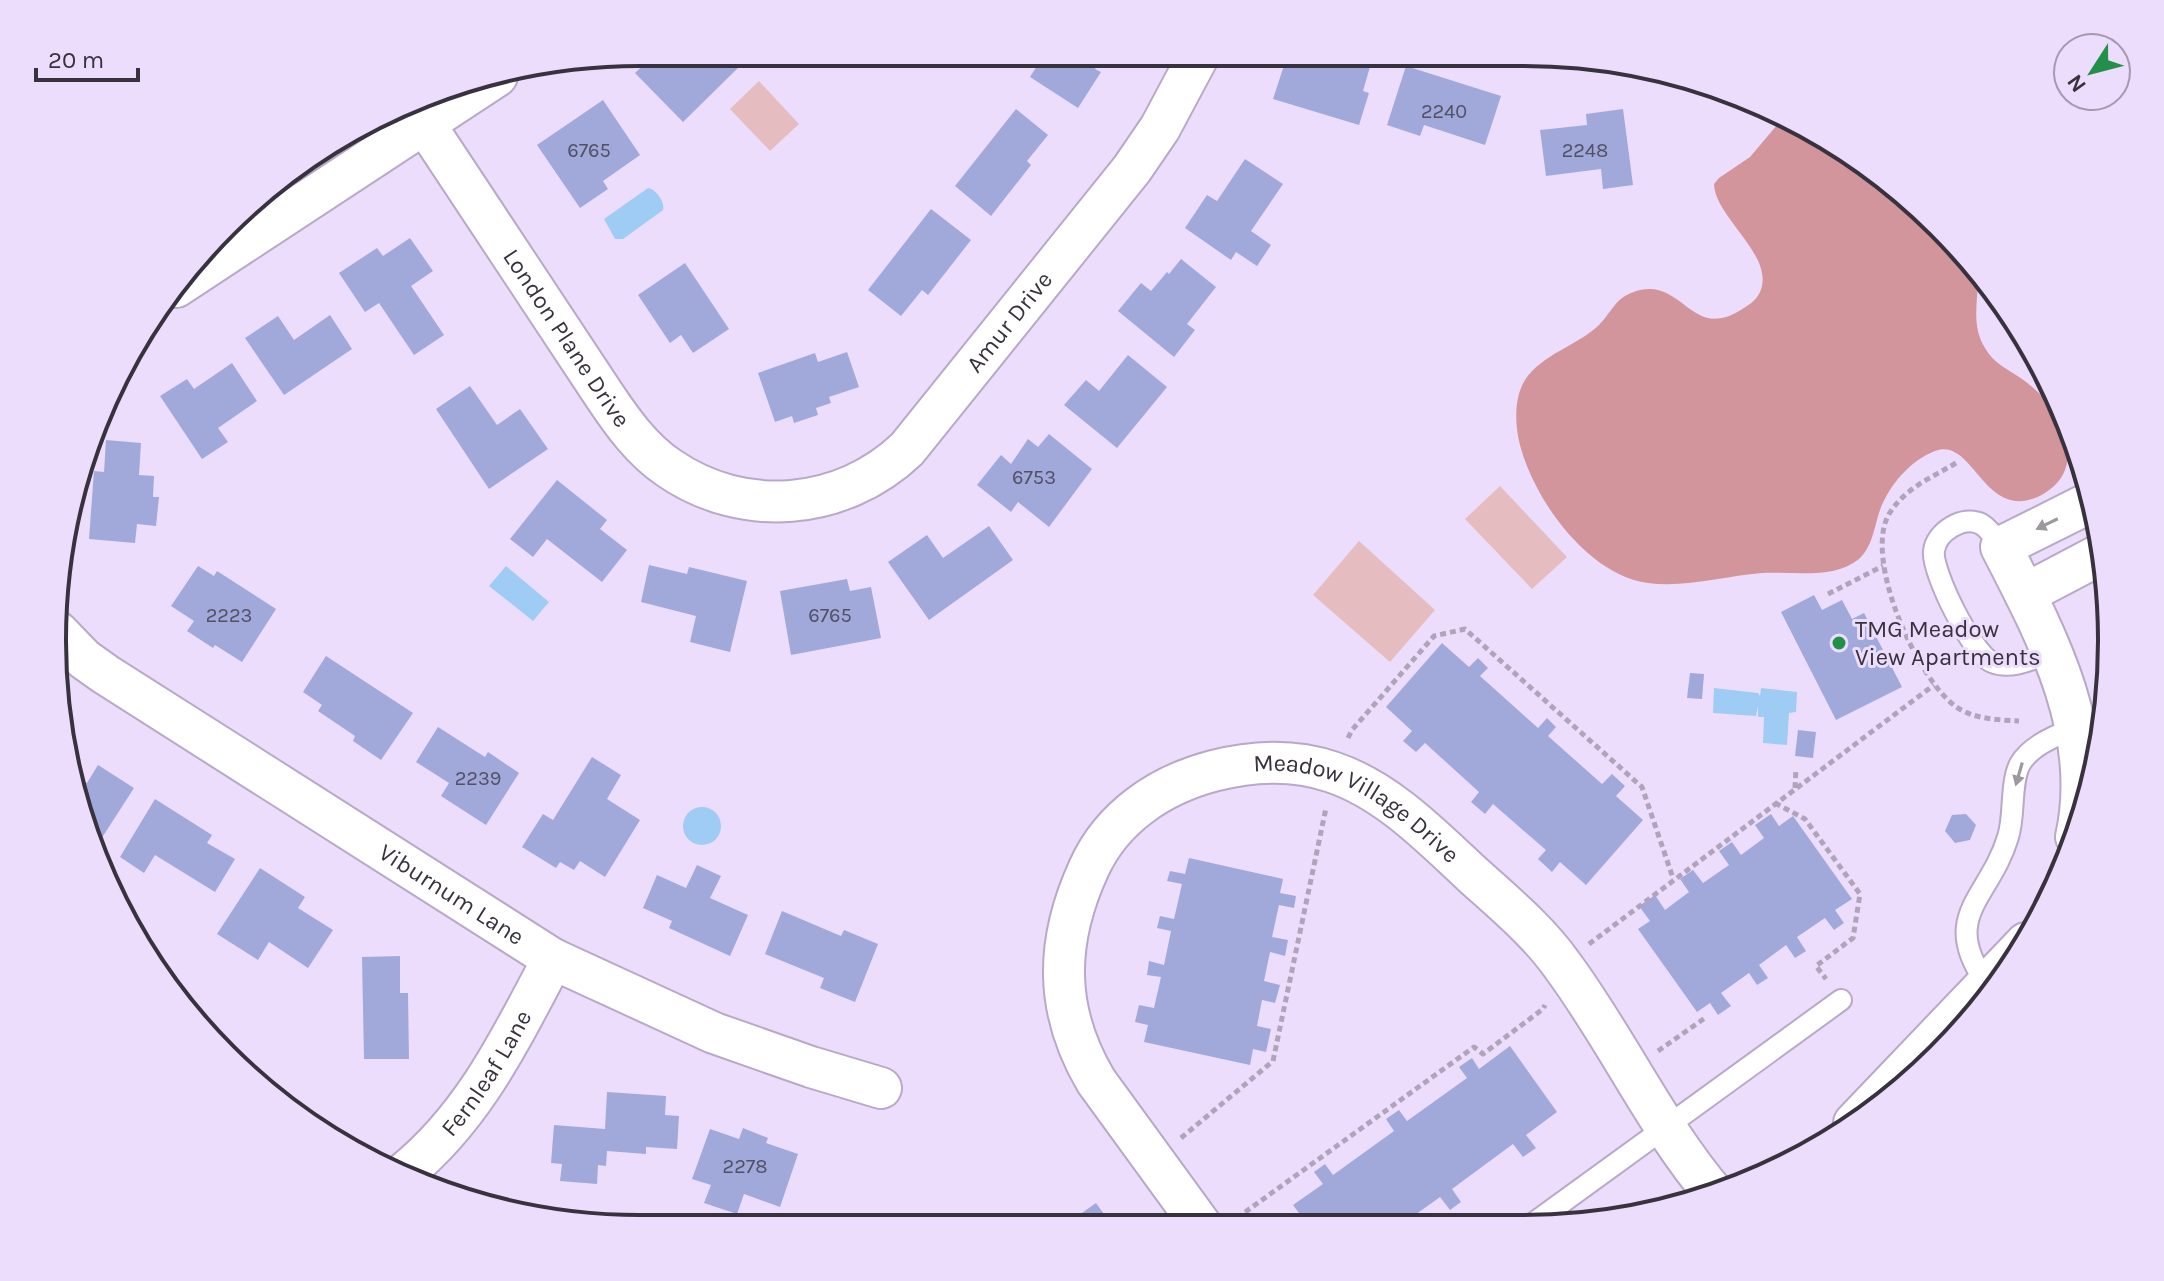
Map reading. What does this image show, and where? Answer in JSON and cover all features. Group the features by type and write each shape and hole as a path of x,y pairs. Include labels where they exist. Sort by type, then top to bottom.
{"street":[{"name":"Amur Drive","path":"755,502 802,500 838,492 873,477 907,449 1132,169 1160,128 1193,66"},
{"path":"203,269 473,91"},
{"name":"London Plane Drive","path":"424,123 587,370 636,438 669,468 702,487 755,502"},
{"path":"2080,780 2076,727 2066,690 2025,594 2001,547 2082,507"},
{"path":"2025,594 2092,559"},
{"name":"Viburnum Lane","path":"66,640 105,674 553,959 714,1033 881,1088"},
{"name":"Meadow Village Drive","path":"1211,1215 1153,1160 1096,1081 1075,1041 1065,1002 1065,950 1071,915 1091,863 1118,824 1152,796 1207,773 1252,763 1294,764 1334,772 1387,801 1504,903 1562,964 1708,1185"},
{"name":"Fernleaf Lane","path":"411,1167 439,1142 481,1090 553,959"}],"lane":[{"path":"2001,547 1982,525 1970,521 1956,525 1940,537 1934,548 1934,562 1941,581 1974,647 1987,660 2012,665 2051,652"},
{"path":"1985,981 1973,959 1966,923 1971,907 1997,865 2008,837 2018,768 2038,747 2076,727"},
{"path":"1546,1214 1841,1000"}],"path":[{"path":"1828,594 1883,566"},
{"path":"1153,1160 1273,1061 1334,772 1352,730 1434,636 1465,629 1642,787 1673,878"},
{"path":"1232,1215 1474,1047 1483,1054 1543,1009 1562,964 1934,685"},
{"path":"1795,788 1796,769"},
{"path":"1775,803 1805,819 1860,894 1853,938 1816,966 1841,1000"},
{"path":"1630,1068 1705,1018"}],"shaded area":[{"path":"759,81 799,124 770,151 730,109"},
{"path":"1777,125 1843,163 1930,234 1977,289 1976,320 1985,348 2045,401 2068,456 2063,475 2057,483 2035,498 2017,501 2003,497 1991,488 1959,455 1948,450 1935,451 1916,461 1893,485 1879,513 1867,549 1859,559 1849,566 1825,572 1762,573 1676,584 1648,583 1625,577 1603,565 1564,528 1534,482 1524,459 1516,415 1519,393 1525,380 1541,363 1590,332 1619,301 1631,293 1645,289 1661,291 1711,319 1724,318 1753,301 1760,292 1763,278 1760,265 1724,210 1714,184 1750,157"},
{"path":"1500,486 1567,557 1532,589 1465,519"},
{"path":"1359,541 1435,610 1390,662 1313,595"}],"water":[{"path":"648,188 659,196 663,210 623,239 615,239 604,219"},
{"path":"506,566 549,602 533,621 489,586"},
{"path":"1714,688 1758,693 1760,696 1761,688 1797,692 1796,712 1789,713 1787,745 1763,743 1764,717 1758,717 1758,706 1756,716 1713,713"},
{"path":"702,807 715,813 721,826 715,839 702,845 689,839 683,826 689,813"}],"building":[{"path":"642,66 740,66 683,122 635,73"},
{"path":"1037,66 1097,66 1095,69 1101,72 1078,108 1030,77"},
{"path":"1284,66 1370,66 1363,91 1369,93 1359,125 1273,99"},
{"path":"1406,66 1501,96 1485,145 1424,125 1420,136 1387,125"},
{"path":"603,100 640,155 603,181 608,189 580,208 537,145"},
{"path":"1016,109 1048,135 1027,161 1031,165 991,216 955,186"},
{"path":"1623,109 1633,185 1603,189 1601,169 1546,176 1540,130 1587,125 1586,114"},
{"path":"1245,159 1283,184 1251,231 1271,245 1257,266 1236,252 1231,260 1185,228 1207,195 1217,201"},
{"path":"931,209 971,240 928,295 922,290 901,316 868,290"},
{"path":"410,238 433,271 411,286 444,335 414,355 379,303 365,312 339,273 377,248 383,256"},
{"path":"1181,259 1216,287 1187,324 1195,330 1174,357 1118,311 1141,283 1151,291"},
{"path":"685,263 729,329 693,353 681,335 670,343 638,295"},
{"path":"330,315 352,349 284,395 245,338 278,316 294,340"},
{"path":"847,352 859,387 829,397 831,403 816,408 818,415 794,423 792,416 775,422 758,373 815,353 818,362"},
{"path":"1128,355 1167,387 1117,448 1064,405 1086,380 1099,391"},
{"path":"232,363 257,401 218,428 228,442 202,459 160,396 187,379 194,389"},
{"path":"470,386 497,425 520,409 548,449 489,489 436,409"},
{"path":"1049,434 1092,469 1049,527 1018,502 1011,512 977,485 1001,455 1011,464 1028,439 1038,447"},
{"path":"106,440 141,443 139,475 154,476 153,497 159,497 156,526 137,524 135,543 89,539 94,471 104,472"},
{"path":"557,480 607,520 600,529 627,550 602,582 547,539 533,557 510,539"},
{"path":"989,526 1013,560 929,620 888,562 927,535 943,558"},
{"path":"649,565 687,574 689,567 747,581 730,652 690,642 696,616 641,602"},
{"path":"198,566 214,576 217,571 276,609 242,662 187,631 194,621 171,606"},
{"path":"847,579 850,591 871,587 881,638 791,655 780,591"},
{"name":"TMG Meadow View Apartments","path":"1814,595 1822,610 1842,600 1852,619 1864,613 1902,687 1836,720 1781,612"},
{"path":"1442,643 1469,667 1478,658 1488,668 1480,676 1538,728 1547,718 1556,727 1548,736 1602,784 1612,774 1625,786 1616,796 1643,820 1586,885 1560,862 1552,872 1538,859 1546,850 1493,804 1485,814 1471,802 1479,792 1425,743 1416,752 1403,741 1412,731 1386,707"},
{"path":"326,656 413,713 381,760 353,741 355,736 318,711 322,705 303,692"},
{"path":"1690,673 1704,674 1702,699 1687,698"},
{"path":"438,727 485,757 488,752 519,773 486,825 441,796 449,783 416,762"},
{"path":"1798,730 1816,732 1813,758 1795,756"},
{"path":"592,757 621,775 607,799 640,820 605,877 580,861 574,870 560,862 556,868 522,847 543,814 553,820"},
{"path":"98,765 134,788 101,839 84,781 87,783"},
{"path":"155,799 212,835 207,843 235,859 215,892 155,855 144,873 120,857"},
{"path":"1771,814 1779,826 1793,816 1852,899 1835,910 1844,923 1834,930 1825,918 1797,937 1806,951 1795,958 1786,945 1759,965 1768,978 1757,985 1749,973 1721,993 1731,1006 1718,1015 1710,1003 1697,1012 1638,929 1650,921 1639,906 1655,895 1665,910 1689,892 1680,879 1693,870 1703,883 1729,865 1719,851 1732,842 1741,855 1764,838 1755,825"},
{"path":"1966,814 1976,825 1970,840 1955,843 1945,831 1952,815"},
{"path":"1189,858 1283,879 1280,893 1296,896 1294,908 1279,905 1272,937 1288,940 1285,956 1270,952 1264,981 1280,985 1275,1003 1262,1000 1257,1026 1271,1029 1266,1052 1253,1049 1250,1065 1144,1042 1148,1025 1135,1022 1139,1005 1154,1008 1161,977 1147,975 1149,961 1164,965 1171,931 1157,928 1160,916 1174,919 1182,884 1167,881 1170,871 1185,874"},
{"path":"697,865 721,876 710,898 748,915 730,956 669,928 672,921 643,908 657,875 686,888"},
{"path":"260,868 305,897 298,908 333,930 308,968 269,942 258,960 217,934"},
{"path":"782,911 841,936 844,930 878,944 855,1002 820,988 824,978 765,954"},
{"path":"400,956 400,993 408,993 409,1059 364,1059 362,957"},
{"path":"1510,1046 1557,1112 1526,1135 1536,1148 1523,1157 1513,1144 1452,1189 1461,1202 1450,1210 1440,1197 1415,1215 1300,1215 1293,1205 1323,1184 1314,1172 1325,1164 1333,1175 1394,1131 1386,1119 1399,1110 1407,1121 1467,1078 1459,1067 1472,1058 1479,1069"},
{"path":"607,1092 666,1096 665,1115 679,1116 677,1149 646,1147 646,1154 607,1151 606,1166 598,1165 597,1184 560,1181 562,1164 551,1163 554,1125 605,1129"},
{"path":"743,1128 768,1138 766,1143 798,1154 780,1207 744,1194 737,1214 704,1203 711,1185 692,1179 710,1129 739,1139"},
{"path":"1096,1203 1105,1215 1079,1215"}],"place":[{"name":"TMG Meadow View Apartments","path":"1839,643"}]}
